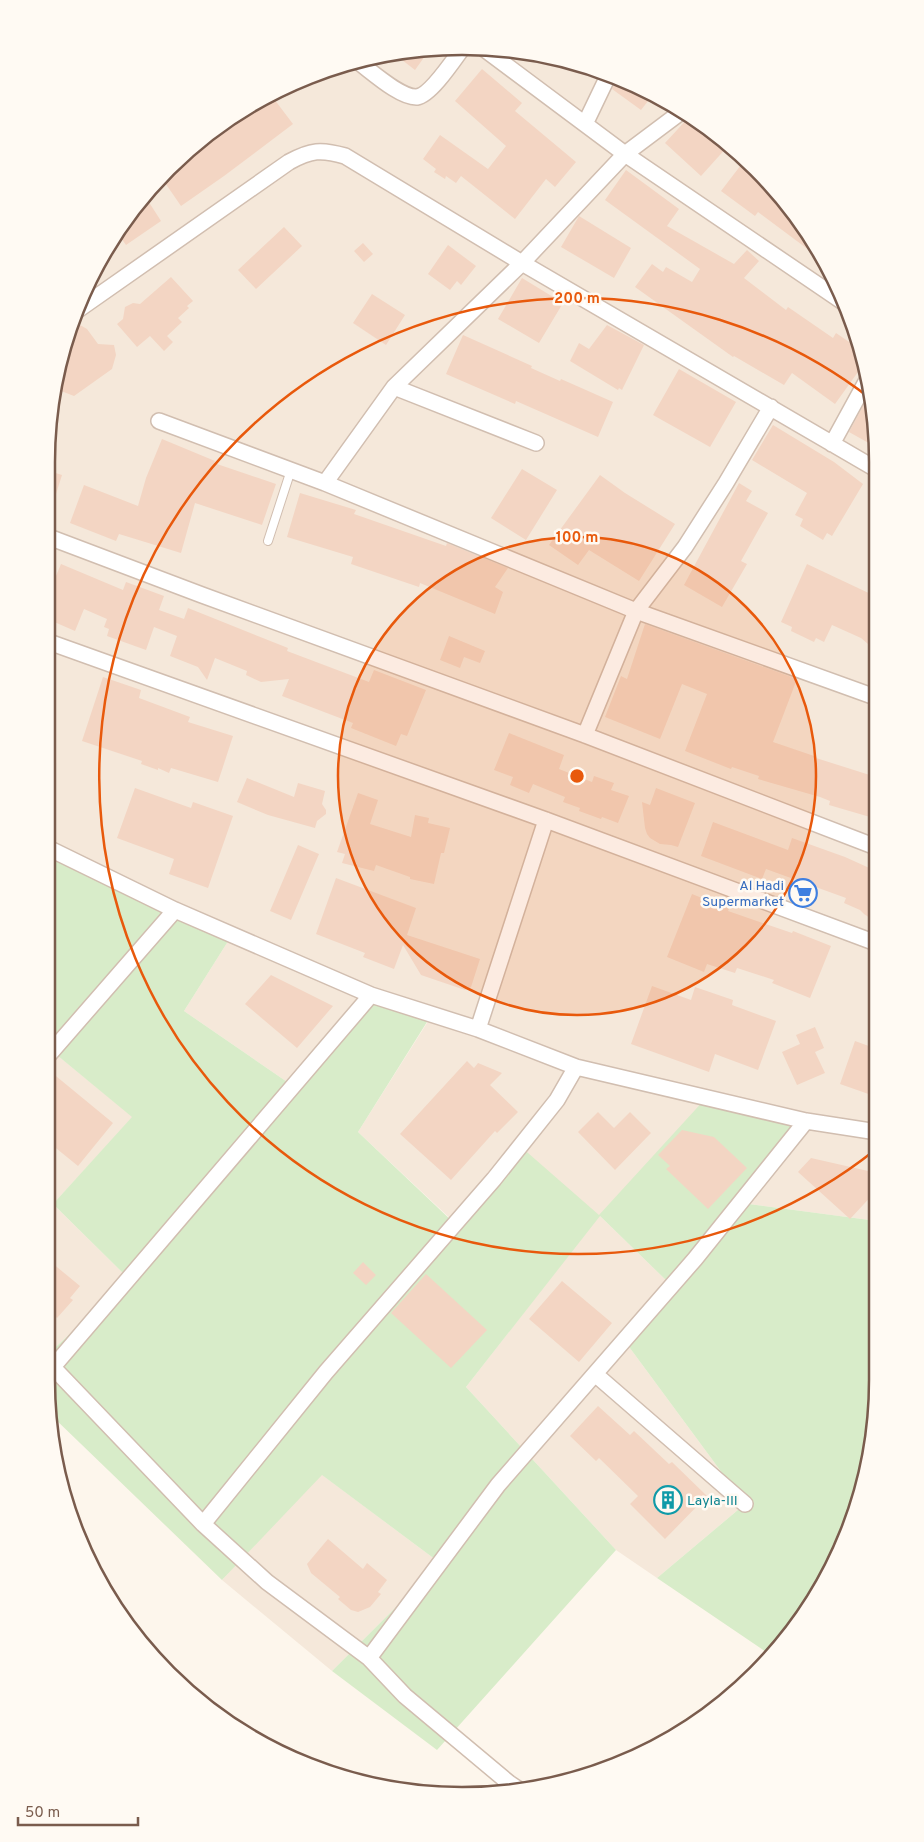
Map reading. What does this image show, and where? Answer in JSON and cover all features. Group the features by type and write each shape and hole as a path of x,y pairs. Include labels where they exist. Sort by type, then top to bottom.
{"street":[{"path":"365,67 406,96 418,97 429,90 457,55"},
{"path":"494,56 625,154 833,295"},
{"path":"585,124 605,81"},
{"path":"325,483 394,387 522,263 625,154 676,116"},
{"path":"87,303 289,162 302,155 316,151 329,151 345,156 522,263 869,465"},
{"path":"394,387 536,443"},
{"path":"832,444 862,389"},
{"path":"584,736 636,611 685,547 771,407"},
{"path":"159,421 325,483 636,611 869,695"},
{"path":"55,539 869,844"},
{"path":"55,644 546,820 869,940"},
{"path":"478,1029 546,820"},
{"path":"55,851 175,910 371,994 478,1029 576,1067 806,1121 869,1131"},
{"path":"55,1048 175,910"},
{"path":"55,1358 371,994"},
{"path":"203,1524 326,1372 499,1172 557,1100 576,1067"},
{"path":"369,1658 498,1485 695,1259 806,1121"},
{"path":"55,1369 203,1524 267,1582 369,1658 405,1696 511,1784"},
{"path":"595,1374 745,1504"}],"lane":[{"path":"268,541 291,470"}],"shaded area":[{"path":"462,55 489,56 515,58 567,69 618,86 642,97 688,124 730,156 768,194 800,236 827,282 838,306 855,357 866,409 869,462 869,1220 741,1203 599,1215 671,1285 624,1340 745,1504 657,1578 616,1550 466,1387 599,1216 455,1223 358,1132 432,1015 293,1086 184,1011 232,935 55,850 56,435 58,409 69,357 86,306 97,282 110,258 139,214 174,174 194,156 214,139 259,110 306,86 331,77 357,69 409,58"},
{"path":"55,1053 133,1117 55,1202"},
{"path":"55,1206 129,1279 55,1348"},
{"path":"321,1474 440,1563 332,1671 222,1580"}],"green space":[{"path":"55,850 232,935 184,1011 293,1086 371,995 432,1014 358,1132 454,1223 520,1146 599,1215 706,1098 806,1121 741,1203 869,1220 868,1407 866,1433 855,1485 838,1536 814,1584 785,1628 765,1651 657,1578 745,1504 624,1340 671,1285 600,1216 466,1387 616,1550 437,1750 332,1671 440,1563 322,1475 222,1580 57,1421 55,1348 129,1279 55,1206 55,1202 132,1117 55,1053"}],"building":[{"path":"424,57 415,70 401,59"},
{"path":"482,69 522,103 515,111 576,162 555,187 546,179 515,219 461,176 456,183 446,176 445,179 434,172 436,169 423,159 440,135 488,169 506,146 455,101"},
{"path":"614,85 648,101 641,110 612,89"},
{"path":"275,101 293,124 181,206 165,183 214,139"},
{"path":"685,122 724,151 701,176 665,143"},
{"path":"741,165 785,214 808,249 758,212 755,216 721,191"},
{"path":"626,170 679,209 667,226 734,264 747,250 759,261 744,278 786,310 788,307 833,338 836,333 851,343 858,371 835,404 792,373 784,385 733,357 635,287 652,264 663,272 666,267 692,282 700,269 605,200"},
{"path":"149,202 161,221 126,245 122,239"},
{"path":"579,216 631,248 614,278 561,247"},
{"path":"284,227 302,246 256,289 238,270"},
{"path":"363,243 373,254 364,262 354,251"},
{"path":"448,245 476,266 461,285 457,281 450,290 428,274"},
{"path":"171,277 193,301 187,306 189,308 178,318 182,322 167,336 173,342 164,351 150,336 137,347 117,324 123,319 125,307 133,303 140,304"},
{"path":"522,278 563,303 539,343 498,319"},
{"path":"372,294 405,315 386,345 353,323"},
{"path":"607,325 644,345 622,390 619,388 618,390 570,361 579,343 589,349"},
{"path":"79,326 87,329 98,344 114,345 116,355 112,369 74,396 61,391 69,357"},
{"path":"463,335 532,366 531,368 560,381 561,379 613,402 598,437 516,401 515,404 446,374"},
{"path":"679,369 736,402 710,447 653,415"},
{"path":"865,403 868,443 849,432"},
{"path":"773,425 834,462 863,484 832,536 827,533 823,540 800,526 803,519 795,515 807,493 752,460"},
{"path":"162,439 215,461 214,463 276,484 262,525 195,503 181,553 119,534 116,541 70,523 84,485 138,506 146,478"},
{"path":"522,469 557,490 526,540 491,518"},
{"path":"55,473 62,475 55,497"},
{"path":"600,475 675,524 639,581 589,550 578,565 549,545"},
{"path":"739,483 752,491 746,501 768,513 741,561 747,564 722,607 684,585"},
{"path":"300,493 356,510 354,514 446,546 447,543 508,568 495,587 503,592 495,614 420,583 419,587 351,564 353,557 287,537"},
{"path":"61,564 123,590 126,582 164,596 159,610 184,619 188,608 288,648 287,651 369,682 374,670 426,690 407,736 401,734 396,746 351,728 353,723 282,696 289,679 261,682 246,675 247,671 215,658 207,680 198,667 170,656 177,636 154,627 146,650 107,636 109,629 104,627 107,619 84,609 75,631 55,622 55,578"},
{"path":"807,564 869,593 869,645 861,638 832,625 824,642 816,638 814,642 791,631 792,627 781,622"},
{"path":"645,624 797,679 773,742 869,775 869,817 829,805 830,801 820,797 758,779 759,776 732,767 731,769 685,751 707,694 682,684 660,739 605,717 621,676 627,679"},
{"path":"449,636 485,651 480,663 464,657 460,668 440,660"},
{"path":"103,677 141,690 139,698 190,717 188,722 233,736 218,782 171,768 169,773 158,768 158,770 141,764 142,761 82,741"},
{"path":"509,733 564,755 559,769 592,782 594,776 614,783 611,790 629,796 618,823 579,811 580,808 563,802 565,797 533,784 529,793 510,785 513,777 494,770"},
{"path":"247,778 294,797 298,783 325,791 322,804 326,814 317,821 315,828 268,815 237,802"},
{"path":"135,788 191,808 193,802 233,816 208,888 169,874 174,859 117,838"},
{"path":"656,788 695,803 678,847 660,844 647,834 642,802 650,805"},
{"path":"358,793 378,800 370,824 411,837 415,815 429,818 428,823 450,828 444,853 441,853 434,884 410,879 410,877 376,865 374,871 342,863 345,854 337,852"},
{"path":"713,822 788,850 792,838 845,857 869,868 869,917 860,910 844,903 846,898 766,869 762,879 701,856"},
{"path":"298,845 319,854 291,920 270,911"},
{"path":"336,878 416,908 407,935 480,959 471,987 465,990 421,975 403,945 394,969 363,957 365,953 316,934"},
{"path":"692,894 729,909 728,911 792,933 793,931 831,946 810,998 772,983 774,980 737,968 735,973 707,964 704,972 667,957"},
{"path":"271,975 333,1006 297,1048 245,1004"},
{"path":"652,986 691,1000 695,987 733,1000 732,1005 776,1021 758,1070 715,1054 709,1072 631,1044"},
{"path":"815,1027 824,1048 815,1052 825,1073 797,1085 782,1052 800,1044 796,1035"},
{"path":"855,1041 869,1046 869,1094 840,1084"},
{"path":"467,1061 474,1068 478,1063 502,1073 490,1085 518,1112 497,1133 495,1131 451,1180 400,1134"},
{"path":"55,1075 113,1123 78,1166 55,1147"},
{"path":"598,1112 614,1128 630,1112 651,1133 615,1170 578,1132"},
{"path":"682,1130 714,1137 747,1168 708,1209 666,1169 670,1166 658,1155"},
{"path":"811,1158 869,1171 869,1199 850,1219 798,1172"},
{"path":"363,1262 376,1275 366,1285 353,1273"},
{"path":"55,1265 80,1286 70,1298 73,1300 57,1318 55,1316"},
{"path":"426,1274 487,1330 451,1368 391,1313"},
{"path":"562,1281 612,1323 579,1362 529,1319"},
{"path":"598,1406 630,1435 634,1431 669,1464 672,1462 707,1496 665,1539 630,1504 638,1496 599,1458 596,1461 570,1436"},
{"path":"328,1539 363,1569 367,1563 387,1580 378,1592 381,1594 370,1607 358,1612 351,1610 338,1599 340,1597 311,1573 307,1564"}],"place":[{"name":"Al Hadi Supermarket","path":"803,893"},
{"name":"Layla-III","path":"668,1500"}]}
